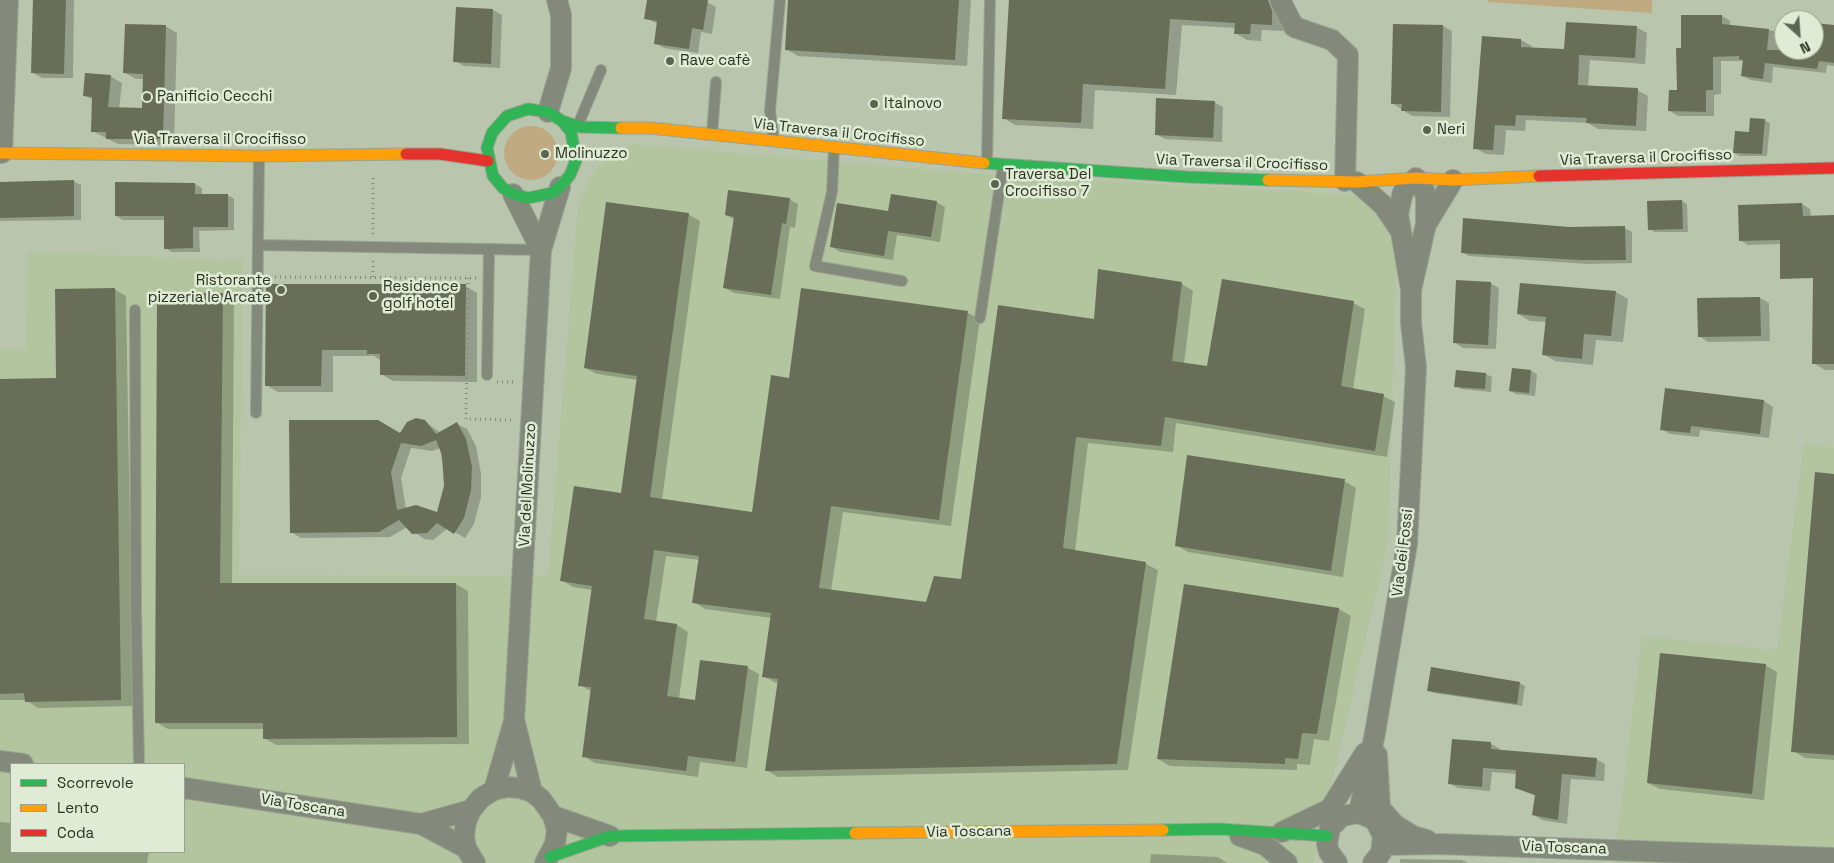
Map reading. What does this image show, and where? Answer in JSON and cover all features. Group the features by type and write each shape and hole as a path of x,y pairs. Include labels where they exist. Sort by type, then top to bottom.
{"street":[{"path":"1,153 8,0"},
{"path":"492,133 487,148 488,161 493,176 503,188 513,194 537,198 552,193 570,175 580,145 571,132 555,116 561,68 561,15 557,0"},
{"path":"1280,0 1294,28 1332,40 1348,55 1351,181"},
{"name":"Via Traversa il Crocifisso","path":"440,154 492,133 500,122 518,111 528,109 555,116 578,126 651,128 1003,165 1188,177 1351,181 1416,178 1453,180 1620,172 1834,168"},
{"name":"Via Traversa il Crocifisso","path":"604,140 651,128"},
{"name":"Via Traversa il Crocifisso","path":"1,153 259,156 440,154 488,161"},
{"name":"Via dei Fossi","path":"1359,812 1375,733 1407,544 1416,367 1411,323 1411,290 1398,214 1399,202 1403,192 1416,178 1423,187 1426,197 1426,224 1411,290"},
{"name":"Via dei Fossi","path":"1426,224 1453,180"},
{"name":"Via dei Fossi","path":"1351,181 1383,205 1400,230"},
{"name":"Via del Molinuzzo","path":"494,790 514,721 540,250 560,187"},
{"name":"Via del Molinuzzo","path":"513,194 540,250"},
{"name":"Via del Molinuzzo","path":"514,721 532,792"},
{"path":"1282,832 1330,809 1350,780 1375,733"},
{"path":"1375,733 1380,808 1395,826 1412,836 1440,844"},
{"path":"0,761 15,763"},
{"name":"Via Toscana","path":"185,788 421,824 471,856"},
{"path":"471,856 464,835 466,822 471,810 481,798 494,790 520,788 532,792 541,799 553,816 557,830 555,844 548,860"},
{"name":"Via Toscana","path":"421,824 471,810"},
{"path":"1337,863 1329,852 1327,836 1335,821 1350,813 1359,812 1375,820 1380,827 1383,845 1381,853 1373,863"},
{"name":"Via Toscana","path":"553,816 610,836 1219,829 1327,836"},
{"path":"1219,829 1265,845 1287,863"},
{"name":"Via Toscana","path":"548,860 610,836"},
{"name":"Via Toscana","path":"1383,845 1440,844 1834,858"}],"lane":[{"path":"774,142 770,110 780,0"},
{"path":"987,163 990,0"},
{"path":"578,126 601,70"},
{"path":"712,135 716,82"},
{"path":"834,147 832,192 815,266 902,282"},
{"path":"256,413 259,156"},
{"path":"980,318 1003,165"},
{"path":"258,245 540,250"},
{"path":"487,375 489,249"},
{"path":"135,310 136,609 139,763"}],"path":[{"path":"373,155 373,278"},
{"path":"257,277 488,278"}],"shaded area":[{"path":"1488,0 1652,0 1652,13 1488,2"},
{"path":"531,126 541,128 550,134 556,143 558,153 556,163 550,172 541,178 531,180 521,178 512,172 506,163 504,153 506,143 512,134 521,128"},
{"path":"632,144 994,175 1359,195 1373,205 1392,229 1397,247 1388,543 1313,863 0,863 0,350 26,350 28,252 243,260 239,575 548,576 578,207 595,170"},
{"path":"1804,444 1834,448 1834,863 1614,863 1642,636 1777,650"}],"building":[{"path":"33,0 66,0 64,74 31,73"},
{"path":"647,0 708,0 703,30 692,28 689,49 654,44 657,21 644,19"},
{"path":"788,0 959,0 955,60 785,50"},
{"path":"1009,0 1268,0 1272,11 1272,25 1251,24 1250,34 1234,34 1235,23 1170,19 1165,89 1083,84 1081,123 1002,119"},
{"path":"456,7 493,9 491,64 453,62"},
{"path":"1681,15 1722,15 1722,24 1769,29 1767,50 1774,50 1774,60 1824,60 1824,24 1834,25 1834,63 1819,61 1817,69 1765,63 1763,79 1741,76 1743,60 1739,59 1739,56 1713,57 1713,90 1706,90 1706,112 1668,111 1669,90 1677,90 1676,48 1681,48"},
{"path":"1566,22 1637,26 1635,58 1579,55 1578,85 1638,88 1636,126 1586,123 1587,118 1516,115 1515,126 1495,125 1493,150 1473,149 1482,36 1521,39 1521,47 1564,49"},
{"path":"125,24 166,25 163,139 106,139 106,132 91,132 92,97 83,96 85,73 111,75 108,107 142,108 143,74 123,73"},
{"path":"1393,24 1443,25 1441,112 1401,111 1402,104 1391,104"},
{"path":"1156,98 1215,101 1213,138 1155,135"},
{"path":"1750,118 1765,119 1762,154 1733,153 1735,131 1749,132"},
{"path":"74,180 74,216 0,218 0,182"},
{"path":"115,182 195,183 195,194 228,194 228,227 193,227 193,248 164,249 164,216 115,216"},
{"path":"728,190 790,198 786,224 782,223 771,295 723,288 734,217 725,215"},
{"path":"891,194 937,201 931,237 888,231 884,256 830,247 837,203 888,211"},
{"path":"1682,200 1683,229 1648,230 1647,201"},
{"path":"606,202 689,213 650,497 752,512 771,375 789,378 801,288 968,311 939,520 831,506 819,588 926,602 934,576 961,579 998,305 1094,319 1098,269 1182,282 1172,361 1207,366 1222,279 1354,301 1341,386 1384,394 1375,451 1165,417 1161,446 1076,437 1063,548 1146,562 1117,764 765,771 778,679 762,677 771,613 692,603 699,556 654,550 644,619 677,624 667,696 695,700 700,660 748,666 735,762 688,756 686,771 582,757 591,687 578,686 592,586 560,581 574,486 621,493 637,376 584,368"},
{"path":"1802,203 1803,216 1834,215 1834,364 1812,364 1813,278 1780,279 1780,240 1739,241 1738,205"},
{"path":"1463,218 1569,227 1625,226 1626,260 1580,260 1461,253"},
{"path":"1456,280 1491,282 1488,345 1453,343"},
{"path":"1520,283 1616,291 1611,336 1584,334 1582,359 1542,355 1546,317 1517,314"},
{"path":"266,284 466,284 465,376 380,375 380,354 367,354 367,350 322,350 321,386 265,386"},
{"path":"115,288 121,700 25,702 24,693 0,694 0,379 56,378 55,289"},
{"path":"157,293 223,293 220,583 456,583 457,737 263,739 263,723 155,723"},
{"path":"1760,297 1761,336 1698,337 1697,298"},
{"path":"1512,368 1531,370 1529,393 1509,391"},
{"path":"1456,370 1486,373 1485,389 1454,387"},
{"path":"1665,388 1764,400 1760,434 1691,426 1690,433 1660,430"},
{"path":"416,418 425,420 436,434 457,422 466,439 472,467 471,490 464,518 454,534 437,523 427,533 412,534 399,520 379,532 290,533 289,420 378,420 400,433 407,422","holes":["436,440 442,455 444,486 437,512 416,505 397,510 391,472 401,443 421,446"]},
{"path":"1187,455 1345,479 1331,571 1175,546"},
{"path":"1815,472 1834,474 1834,755 1791,752"},
{"path":"1184,584 1339,608 1317,734 1302,733 1298,759 1285,758 1285,764 1157,759"},
{"path":"1660,653 1766,664 1752,794 1647,783"},
{"path":"1431,667 1520,682 1517,704 1427,691"},
{"path":"1452,739 1491,742 1491,749 1597,758 1595,777 1562,774 1558,820 1532,815 1535,795 1515,788 1516,770 1483,768 1482,787 1448,784"}],"traffic: fast":[{"path":"562,121 571,132 576,160 570,175 560,187 552,193 528,198 513,194 503,188 493,176 487,148 492,133 507,116 528,109 548,112 562,121 580,127 621,128"},
{"path":"984,163 1188,177 1268,180"},
{"path":"1163,830 1219,829 1327,836"},
{"path":"550,857 610,836 855,833"}],"traffic: slow":[{"path":"621,128 651,128 984,163"},
{"path":"0,153 259,156 406,154"},
{"path":"1268,180 1357,182 1416,178 1453,180 1539,176"},
{"path":"855,833 1163,830"}],"traffic: jam":[{"path":"406,154 440,154 488,161"},
{"path":"1539,176 1834,168"}],"place":[{"name":"Rave cafè","path":"670,61"},
{"name":"Panificio Cecchi","path":"147,97"},
{"name":"Italnovo","path":"874,104"},
{"name":"Neri","path":"1427,130"},
{"name":"Molinuzzo","path":"545,154"},
{"name":"Traversa Del Crocifisso 7","path":"995,184"},
{"name":"Ristorante pizzeria le Arcate","path":"281,290"},
{"name":"Residence golf hotel","path":"373,296"}]}
